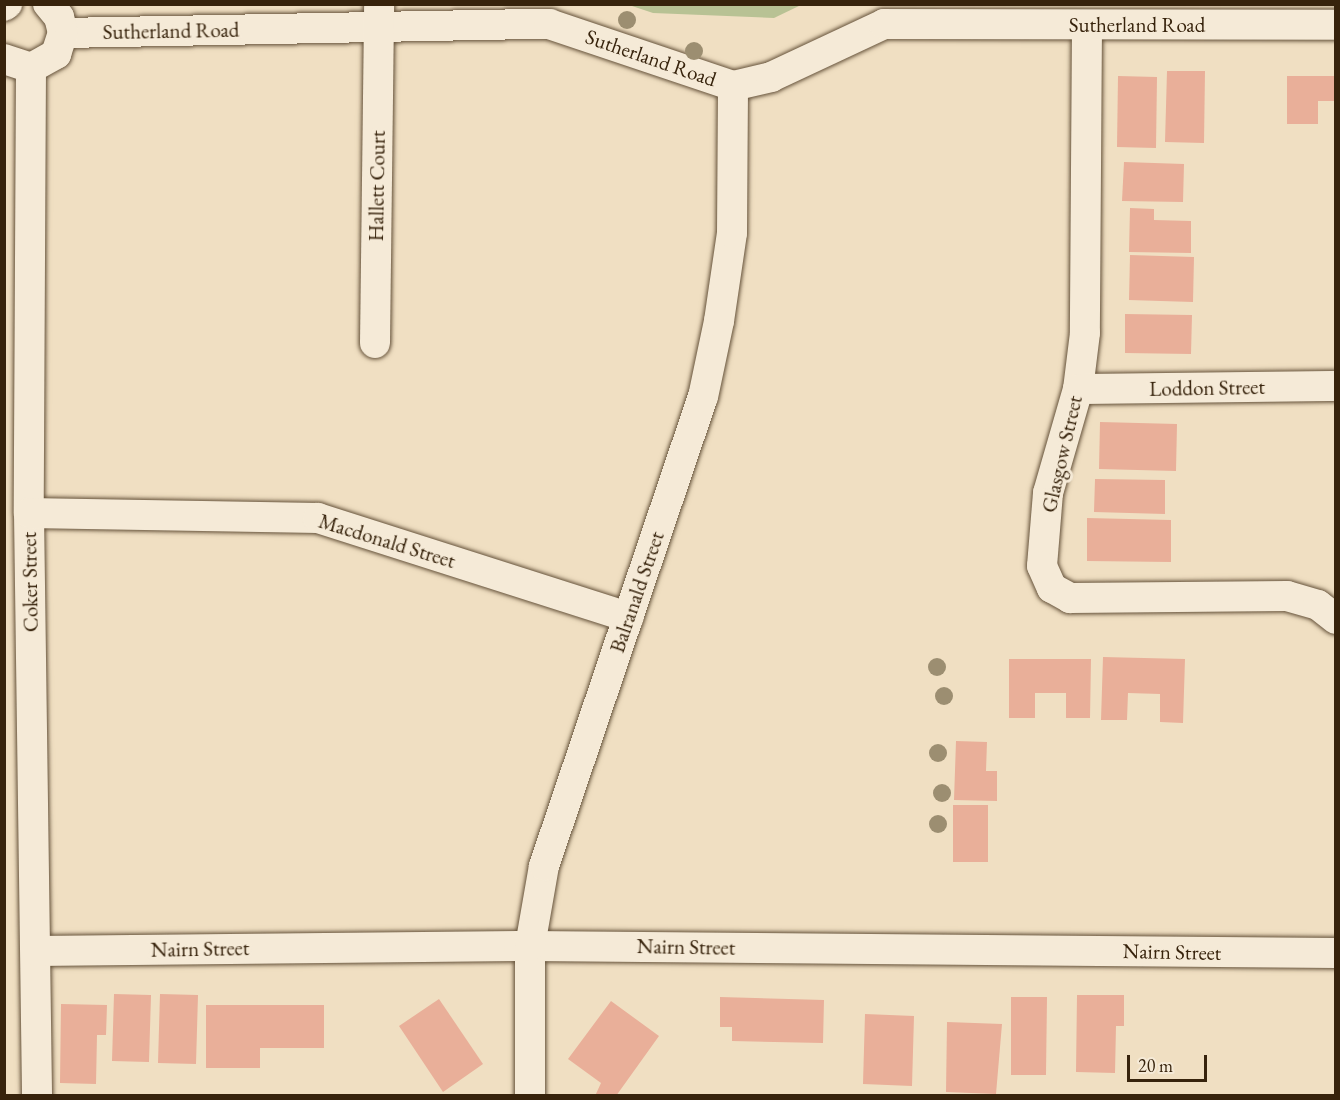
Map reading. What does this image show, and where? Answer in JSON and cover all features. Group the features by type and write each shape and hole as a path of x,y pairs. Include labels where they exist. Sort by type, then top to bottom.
{"street":[{"path":"17,64 56,54 63,33 59,17 48,4"},
{"name":"Sutherland Road","path":"63,33 379,16 549,24 733,86 771,77 884,24 1087,25 1193,15 1335,26"},
{"name":"Hallett Court","path":"375,343 379,16"},
{"name":"Glasgow Street","path":"1087,25 1085,333 1078,389 1048,493 1042,566 1052,588 1071,598 1287,596 1318,605 1335,618"},
{"name":"Coker Street","path":"17,64 29,513 17,550 36,951 37,1095"},
{"name":"Balranald Street","path":"530,1095 530,946 544,866 703,397 719,321 732,233 733,86"},
{"name":"Loddon Street","path":"1078,389 1335,387"},
{"name":"Macdonald Street","path":"29,513 318,518 629,617"},
{"name":"Nairn Street","path":"36,951 530,946 1335,954"}],"green space":[{"path":"801,4 774,18 653,13 629,5"}],"building":[{"path":"1167,71 1205,71 1204,143 1165,142"},
{"path":"1118,76 1157,77 1156,148 1117,147"},
{"path":"1287,76 1336,76 1336,101 1318,101 1318,124 1287,124"},
{"path":"1124,162 1184,164 1183,202 1122,201"},
{"path":"1130,208 1154,209 1154,220 1191,221 1191,253 1129,252"},
{"path":"1130,255 1194,257 1193,302 1129,300"},
{"path":"1125,314 1192,315 1191,354 1125,353"},
{"path":"1100,422 1177,424 1176,471 1099,469"},
{"path":"1095,479 1165,480 1165,514 1094,512"},
{"path":"1087,518 1171,520 1171,562 1087,561"},
{"path":"1103,657 1185,659 1183,723 1160,722 1160,694 1128,693 1127,720 1101,720"},
{"path":"1009,659 1091,659 1090,718 1066,718 1066,693 1035,693 1035,718 1009,718"},
{"path":"956,741 987,742 986,771 997,771 997,801 954,800"},
{"path":"953,805 988,805 988,862 953,862"},
{"path":"114,994 151,995 149,1062 112,1061"},
{"path":"160,994 198,995 196,1064 158,1063"},
{"path":"1077,995 1124,995 1124,1026 1116,1026 1115,1073 1076,1072"},
{"path":"720,997 824,1000 823,1043 732,1041 732,1027 720,1027"},
{"path":"1011,997 1047,997 1046,1075 1011,1075"},
{"path":"439,999 483,1064 443,1092 399,1026"},
{"path":"611,1001 659,1036 616,1096 595,1096 601,1083 568,1059"},
{"path":"61,1004 107,1005 106,1035 97,1035 96,1084 60,1083"},
{"path":"206,1005 324,1005 324,1048 260,1048 260,1068 206,1068"},
{"path":"865,1014 914,1016 912,1086 863,1084"},
{"path":"947,1022 1002,1024 996,1094 946,1092"}]}
